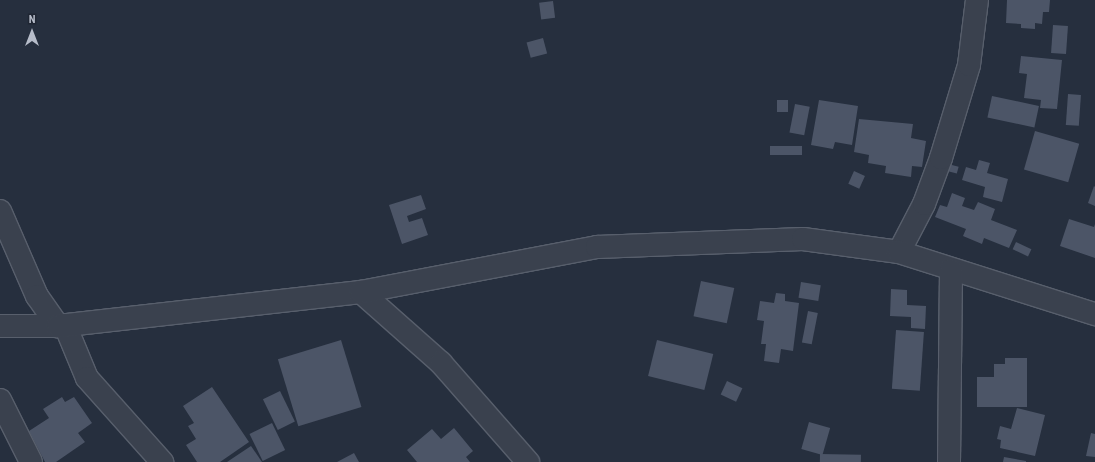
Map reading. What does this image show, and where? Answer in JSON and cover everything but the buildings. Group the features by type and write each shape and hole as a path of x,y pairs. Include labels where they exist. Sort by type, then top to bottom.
{"street":[{"path":"899,252 924,204 941,158 969,65 977,0"},
{"path":"0,211 37,296 62,326 87,378 162,462"},
{"path":"0,326 62,326 360,292 597,247 803,239 899,252 951,270 1095,314"},
{"path":"949,462 951,270"},
{"path":"360,292 441,363 528,462"},
{"path":"0,400 31,462"}]}
